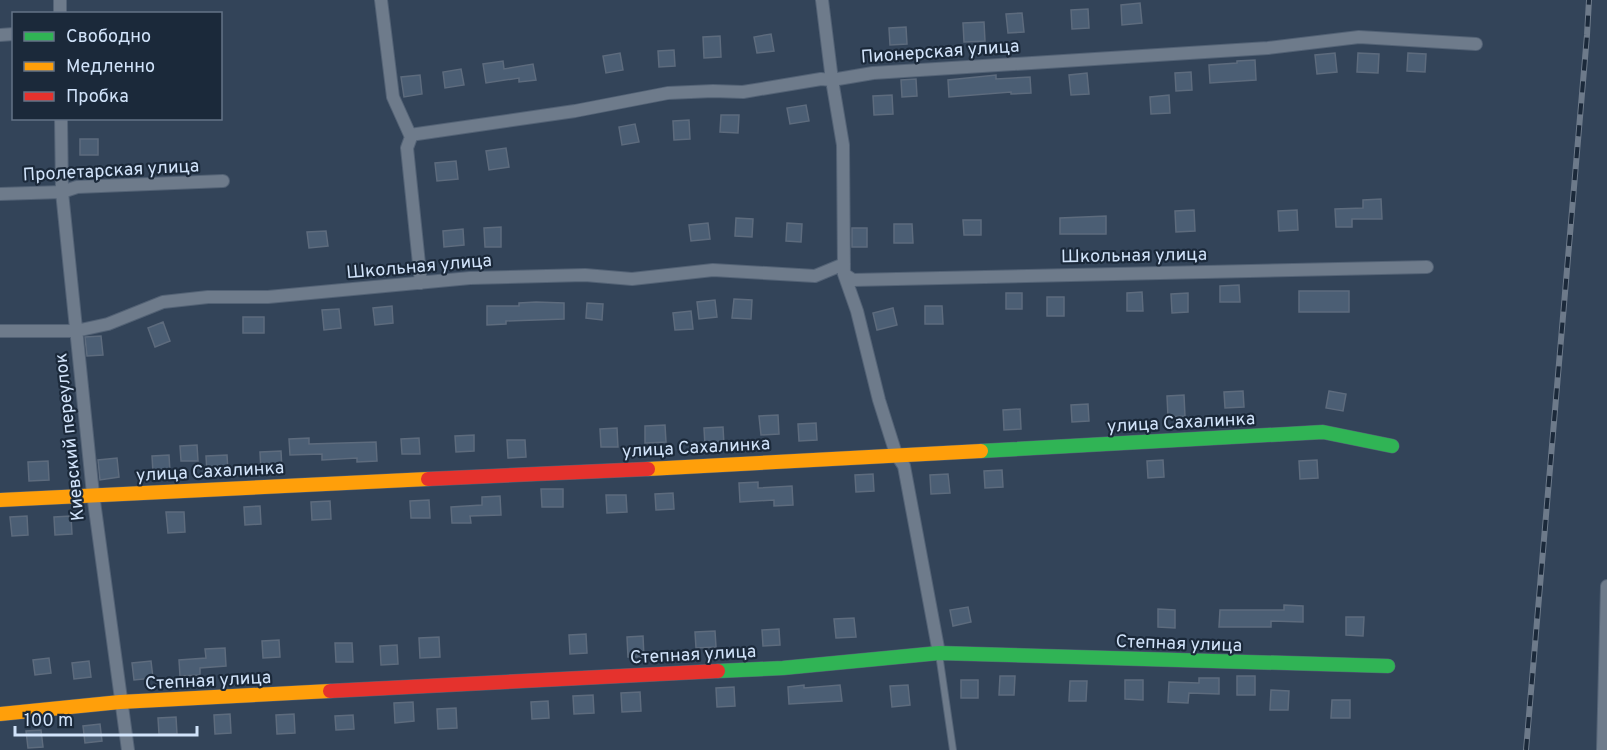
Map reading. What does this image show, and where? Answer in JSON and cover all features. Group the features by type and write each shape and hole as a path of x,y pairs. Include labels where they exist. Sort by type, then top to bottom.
{"street":[{"path":"381,0 393,98 410,135 407,148 421,283"},
{"path":"822,0 843,145 844,269 879,400 896,454 904,466 939,654"},
{"name":"Пионерская улица","path":"410,135 575,111 668,93 743,92 873,73 1268,48 1359,37 1476,44"},
{"name":"Киевский переулок","path":"61,120 62,192 93,495 128,750"},
{"name":"Пролетарская улица","path":"0,194 62,192 77,187 223,182"},
{"name":"Школьная улица","path":"0,331 76,331 108,324 163,302 208,297 268,297 470,278 585,275 632,279 713,270 815,276 844,269 853,280 1427,267"},
{"name":"улица Сахалинка","path":"0,500 1323,432 1392,446"},
{"path":"1603,750 1606,727 1604,670 1607,586"},
{"name":"Степная улица","path":"0,714 120,702 783,668 939,654 1388,666"}],"lane":[{"path":"939,654 953,750"}],"building":[{"path":"1140,3 1142,23 1122,25 1121,5"},
{"path":"1088,9 1089,28 1072,29 1071,10"},
{"path":"1022,13 1024,32 1008,33 1006,14"},
{"path":"984,22 985,41 964,42 963,23"},
{"path":"906,27 907,44 890,45 889,28"},
{"path":"771,34 774,51 757,53 754,37"},
{"path":"720,36 721,57 704,58 703,37"},
{"path":"674,50 675,66 659,67 658,51"},
{"path":"620,53 623,70 606,73 603,56"},
{"path":"1335,53 1337,72 1317,74 1315,55"},
{"path":"1358,53 1379,54 1378,73 1357,72"},
{"path":"1408,53 1426,54 1425,72 1407,71"},
{"path":"1255,60 1256,80 1210,83 1209,65"},
{"path":"503,61 504,69 533,64 536,80 519,82 519,78 486,83 483,64"},
{"path":"461,69 464,85 445,88 443,72"},
{"path":"1191,72 1192,90 1176,91 1175,73"},
{"path":"1087,73 1089,94 1071,95 1069,75"},
{"path":"420,75 422,94 404,97 401,77"},
{"path":"996,75 996,79 1030,77 1031,93 1011,94 1011,92 949,97 948,80"},
{"path":"916,79 917,96 902,97 901,80"},
{"path":"892,95 893,114 874,115 873,96"},
{"path":"1169,95 1170,113 1151,114 1150,97"},
{"path":"806,105 809,121 790,124 787,108"},
{"path":"721,115 739,115 738,133 720,132"},
{"path":"689,120 690,139 674,140 673,121"},
{"path":"635,124 639,142 622,145 619,127"},
{"path":"80,139 98,139 98,155 80,155"},
{"path":"506,148 509,167 489,170 486,151"},
{"path":"456,161 458,179 437,181 435,163"},
{"path":"1381,199 1382,219 1352,219 1352,227 1336,227 1335,209 1363,208 1363,200"},
{"path":"1194,210 1195,231 1176,232 1175,211"},
{"path":"1297,210 1298,230 1279,231 1278,211"},
{"path":"1106,216 1106,234 1060,234 1060,218"},
{"path":"736,218 753,219 752,237 735,236"},
{"path":"963,220 981,220 981,235 964,235"},
{"path":"708,223 710,239 691,241 689,225"},
{"path":"787,223 802,224 801,242 786,241"},
{"path":"894,224 912,224 913,243 894,243"},
{"path":"501,227 501,247 485,247 484,228"},
{"path":"852,228 867,228 867,247 852,247"},
{"path":"463,229 464,245 444,247 443,231"},
{"path":"326,231 328,246 309,248 307,232"},
{"path":"1239,285 1240,302 1220,302 1220,286"},
{"path":"1299,291 1349,291 1349,312 1299,312"},
{"path":"1142,292 1143,311 1127,311 1127,293"},
{"path":"1006,293 1022,293 1022,309 1006,309"},
{"path":"1188,293 1188,312 1172,313 1171,294"},
{"path":"1047,297 1064,297 1064,316 1047,316"},
{"path":"734,299 752,300 751,319 732,318"},
{"path":"715,300 717,317 699,319 697,302"},
{"path":"519,303 564,303 564,319 506,321 506,324 487,325 487,306 519,306"},
{"path":"587,303 603,304 602,320 586,318"},
{"path":"392,306 393,323 375,325 373,308"},
{"path":"925,306 942,306 943,324 925,324"},
{"path":"893,308 897,325 877,330 873,313"},
{"path":"339,309 341,328 324,330 322,310"},
{"path":"691,311 693,329 675,330 673,313"},
{"path":"243,317 264,317 264,333 243,333"},
{"path":"163,322 170,341 155,347 148,328"},
{"path":"101,336 103,355 87,356 85,337"},
{"path":"1243,391 1244,407 1225,408 1224,392"},
{"path":"1329,391 1346,394 1343,411 1326,408"},
{"path":"1184,395 1185,416 1168,417 1167,396"},
{"path":"1088,404 1089,421 1072,422 1071,405"},
{"path":"1020,409 1021,429 1004,430 1003,410"},
{"path":"778,415 779,434 761,435 759,416"},
{"path":"816,423 817,440 799,441 798,424"},
{"path":"665,425 666,442 645,443 645,426"},
{"path":"723,427 724,445 705,446 704,428"},
{"path":"617,428 618,447 601,447 600,429"},
{"path":"474,435 474,451 456,452 455,436"},
{"path":"309,438 309,444 376,442 377,461 357,462 357,458 322,460 322,454 290,455 289,439"},
{"path":"419,438 420,454 402,454 401,439"},
{"path":"507,440 525,440 526,457 508,458"},
{"path":"197,445 198,461 181,461 180,446"},
{"path":"281,451 282,470 261,472 260,452"},
{"path":"169,455 170,472 153,473 152,456"},
{"path":"227,455 228,471 207,473 206,456"},
{"path":"117,458 119,477 100,480 98,460"},
{"path":"1163,460 1164,477 1148,478 1147,461"},
{"path":"1317,460 1318,478 1300,479 1299,461"},
{"path":"48,461 49,480 29,481 28,462"},
{"path":"1002,470 1003,487 985,488 984,471"},
{"path":"873,474 874,491 856,492 855,475"},
{"path":"948,474 950,493 931,494 930,475"},
{"path":"758,482 758,488 792,486 793,505 774,506 774,500 740,502 739,483"},
{"path":"541,489 563,489 563,507 542,507"},
{"path":"673,493 674,509 656,510 655,494"},
{"path":"606,495 626,495 627,512 607,513"},
{"path":"500,496 501,515 470,516 471,523 452,523 451,507 482,505 482,497"},
{"path":"429,500 430,518 411,518 410,501"},
{"path":"330,501 331,519 312,520 311,502"},
{"path":"260,506 261,524 245,525 244,507"},
{"path":"166,512 184,512 185,532 168,533"},
{"path":"27,516 28,535 12,536 10,517"},
{"path":"71,516 72,534 55,535 54,517"},
{"path":"1284,605 1303,606 1303,622 1271,621 1271,627 1219,627 1220,610 1284,610"},
{"path":"968,607 971,622 953,626 950,610"},
{"path":"1158,609 1175,610 1175,628 1158,627"},
{"path":"1346,617 1364,617 1363,636 1346,635"},
{"path":"854,618 856,637 836,638 834,619"},
{"path":"779,629 780,645 763,646 762,630"},
{"path":"715,631 716,647 696,648 695,632"},
{"path":"586,634 587,653 570,654 569,635"},
{"path":"643,636 644,657 628,657 627,637"},
{"path":"439,637 440,657 420,658 419,638"},
{"path":"279,640 280,657 263,658 262,641"},
{"path":"335,643 352,643 353,662 336,662"},
{"path":"397,645 398,664 381,665 380,646"},
{"path":"225,648 226,666 200,668 200,675 180,676 179,660 206,658 205,649"},
{"path":"49,658 51,673 35,675 33,660"},
{"path":"89,661 91,677 74,679 72,663"},
{"path":"151,661 153,678 134,680 132,663"},
{"path":"1000,676 1015,676 1014,695 999,695"},
{"path":"1237,676 1255,676 1255,695 1237,695"},
{"path":"1199,678 1219,678 1219,694 1189,693 1188,703 1168,702 1169,682 1199,683"},
{"path":"961,680 978,680 978,698 961,698"},
{"path":"1125,680 1143,680 1143,700 1125,699"},
{"path":"1070,681 1087,681 1086,701 1069,701"},
{"path":"804,685 804,688 840,685 842,701 789,704 788,687"},
{"path":"908,685 910,705 892,707 890,686"},
{"path":"734,687 735,706 717,707 716,688"},
{"path":"1271,690 1289,691 1288,710 1270,710"},
{"path":"640,692 641,711 622,712 621,693"},
{"path":"593,695 594,713 574,714 573,696"},
{"path":"1332,700 1350,700 1350,718 1331,718"},
{"path":"548,701 549,718 532,719 531,702"},
{"path":"413,702 414,721 395,723 394,703"},
{"path":"456,708 457,728 438,729 437,709"},
{"path":"230,714 231,733 215,734 214,715"},
{"path":"294,714 295,733 277,734 276,715"},
{"path":"353,715 354,729 336,730 335,716"},
{"path":"176,717 177,734 159,734 158,718"},
{"path":"100,724 102,741 85,743 83,726"},
{"path":"41,730 43,747 28,748 26,731"}],"railway":[{"path":"1526,750 1589,0"}],"traffic: fast":[{"path":"981,451 1323,432 1392,446"},
{"path":"718,671 783,668 939,653 1388,666"}],"traffic: slow":[{"path":"648,469 981,451"},
{"path":"0,500 428,479"},
{"path":"0,714 120,702 330,691"}],"traffic: jam":[{"path":"428,479 648,469"},
{"path":"330,691 718,671"}]}
